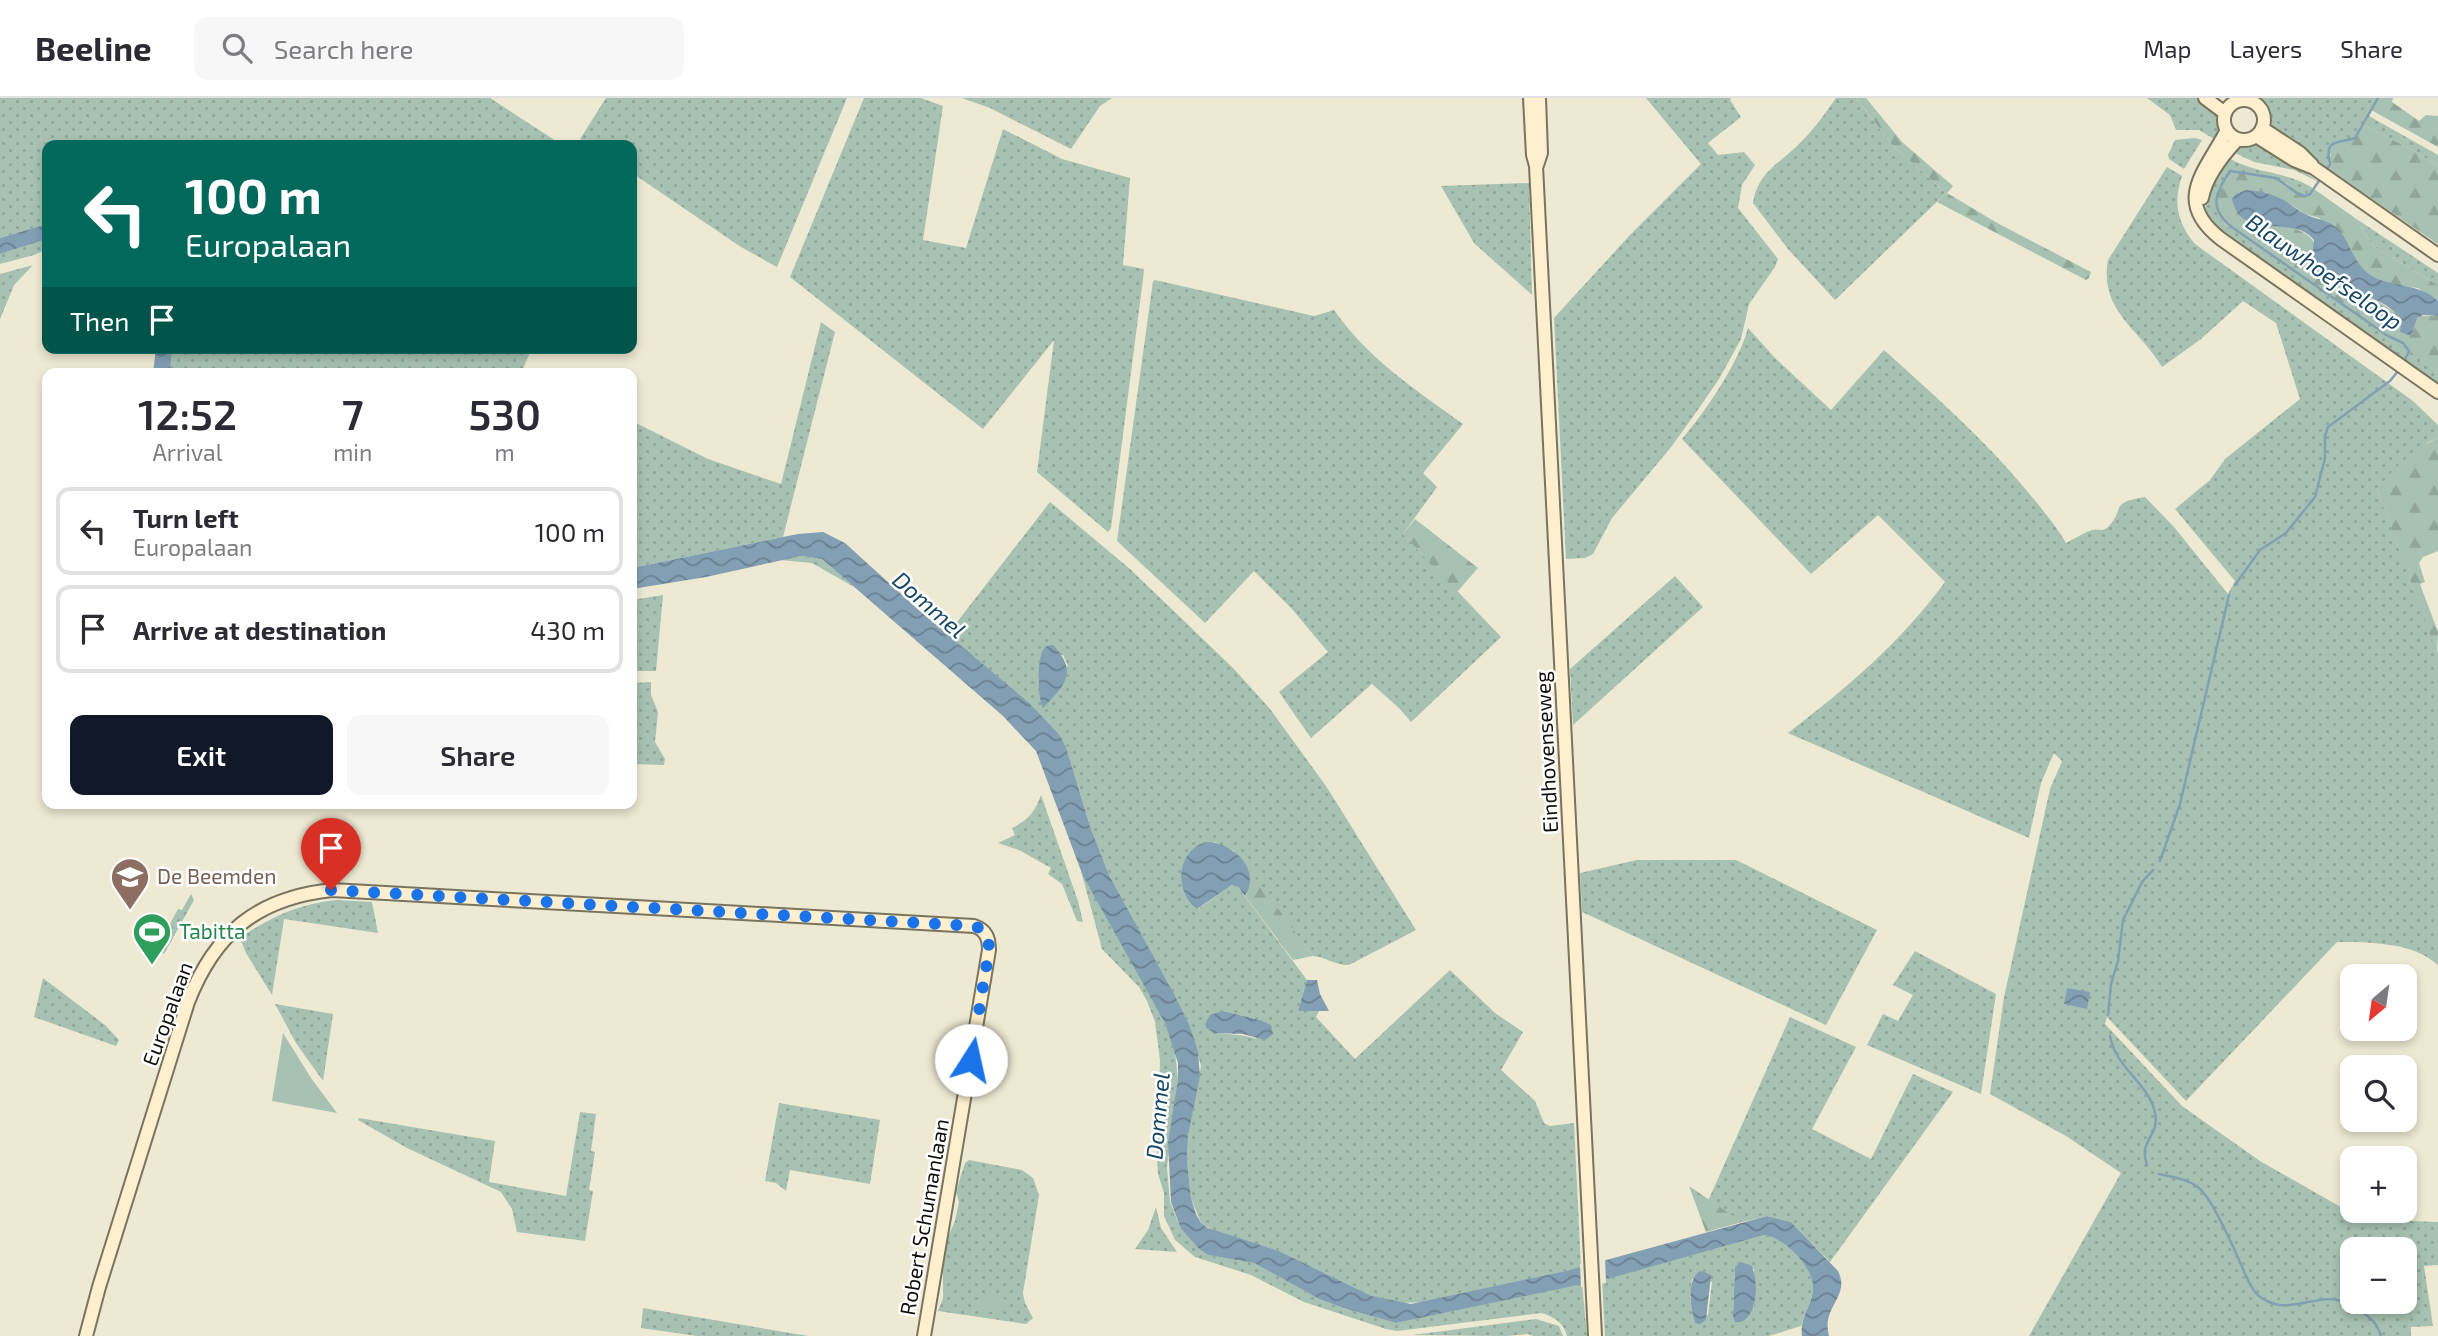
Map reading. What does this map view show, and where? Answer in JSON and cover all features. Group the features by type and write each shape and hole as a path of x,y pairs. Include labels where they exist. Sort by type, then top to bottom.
{"street":[{"name":"Eindhovenseweg","path":"1531,98 1595,1336"},
{"name":"Eindhovenseweg","path":"1536,166 1541,153 1539,98"},
{"path":"2205,98 2227,105 2243,100 2256,104 2263,115 2259,132 2244,140 2238,139 2227,130"},
{"path":"2227,105 2227,130 2197,184 2197,209 2205,225 2438,392"},
{"path":"2259,132 2300,153 2320,172 2438,255"},
{"path":"2205,225 2202,198 2204,188 2227,151 2238,139"},
{"name":"Europalaan","path":"86,1336 196,982 222,941 268,906 304,893 331,890 974,926 981,928 989,939"},
{"name":"Robert Schumanlaan","path":"924,1336 978,1020 989,939"}],"green space":[{"path":"0,98 490,98 554,140 42,140 42,225 0,238"},
{"path":"606,98 847,98 777,267 741,247 637,176 637,140 580,139"},
{"path":"864,98 921,98 943,106 923,240 966,248 1003,129 1062,159 1130,178 1123,265 1144,269 1111,528 1108,532 1037,472 1054,340 983,429 790,277"},
{"path":"962,98 1112,98 1100,106 1071,149 990,108"},
{"path":"1646,98 1731,98 1741,117 1708,143 1718,155 1744,152 1755,165 1742,185 1738,208 1778,259 1749,304 1741,339 1697,411 1672,446 1612,518 1593,554 1585,558 1566,559 1554,318 1630,235 1701,164"},
{"path":"1836,98 1856,98 1893,146 1946,193 1835,300 1788,249 1753,203 1764,177 1808,135"},
{"path":"1856,98 1866,98 1902,142 1953,186 1947,193 1999,224 2091,272 2089,278 2086,280 1937,202 1946,193 1893,146"},
{"path":"2147,98 2201,98 2219,117 2219,142 2199,130 2176,130 2170,115"},
{"path":"2257,98 2378,98 2369,116 2438,155 2438,166 2364,125 2354,138 2339,142 2329,156 2328,169 2273,129 2266,107"},
{"path":"2378,98 2393,98 2392,102 2419,121 2426,115 2438,116 2438,147 2371,110"},
{"path":"2364,125 2438,166 2438,244 2328,169 2332,147 2352,139"},
{"path":"2175,140 2202,140 2184,169 2169,159 2168,155"},
{"path":"2259,144 2272,149 2319,182 2294,170 2254,162 2233,152 2243,145"},
{"path":"2229,158 2304,183 2314,189 2305,195 2296,192 2286,183 2222,222 2412,352 2438,373 2438,386 2224,236 2214,226 2206,211 2205,202 2210,186"},
{"path":"2167,167 2182,176 2178,212 2184,228 2195,244 2413,401 2438,425 2438,438 2429,442 2377,489 2438,653 2438,965 2416,952 2390,945 2337,942 2186,1101 2107,1017 2105,1024 2182,1106 2260,1161 2340,1207 2340,1223 2438,1222 2438,1265 2424,1266 2433,1326 2411,1327 2411,1336 2029,1336 2121,1173 2066,1136 1990,1094 2004,997 2050,789 2062,761 2054,753 2041,783 2029,838 1788,733 1872,664 1910,625 1945,582 1878,515 1811,574 1682,439 1721,386 1748,328 1776,359 1831,410 1884,350 1994,453 2043,510 2066,543 2092,530 2106,529 2122,504 2145,497 2174,527 2228,594 2235,581 2175,509 2210,480 2225,459 2300,399 2276,323 2243,301 2201,339 2162,367 2115,306 2107,278 2108,260"},
{"path":"2244,172 2280,180 2305,195 2314,189 2355,218 2373,246 2438,285 2438,301 2418,288 2390,284 2371,276 2357,264 2319,218 2305,214 2290,204 2295,229 2314,242 2325,278 2393,311 2400,319 2400,332 2411,335 2415,320 2420,316 2438,316 2438,373 2387,334 2222,222 2212,194 2228,173"},
{"path":"1529,183 1532,295 1474,243 1441,186"},
{"path":"2355,218 2438,273 2438,285 2373,246"},
{"path":"42,241 42,251 34,255 0,264 0,254"},
{"path":"33,265 14,285 0,319 0,274"},
{"path":"1155,280 1314,316 1334,310 1347,328 1377,359 1463,424 1423,473 1437,487 1403,534 1501,637 1411,722 1372,684 1311,738 1279,692 1328,652 1292,609 1254,571 1205,623 1117,541"},
{"path":"821,322 835,332 783,537 637,567 637,424 708,459 781,484"},
{"path":"172,354 529,354 523,368 170,368"},
{"path":"2438,438 2438,551 2423,557 2419,563 2425,582 2420,584 2438,632 2437,653 2377,489 2404,460"},
{"path":"1050,502 1130,569 1233,668 1270,709 1326,786 1416,930 1349,965 1313,956 1233,850 1214,842 1198,909 1232,885 1238,887 1307,980 1298,1011 1319,1011 1316,1017 1355,1059 1450,970 1495,1013 1523,1032 1501,1070 1535,1101 1544,1123 1550,1126 1574,1123 1581,1268 1427,1302 1400,1303 1372,1296 1279,1251 1216,1232 1201,1223 1191,1198 1187,1161 1188,1136 1201,1066 1190,1026 1109,875 1090,826 1066,747 1059,734 1028,703 947,635","holes":["1063,655 1068,666 1038,684 1040,659","1223,1011 1260,1020 1256,1039 1217,1033 1206,1028 1205,1023"]},
{"path":"1415,519 1478,568 1457,592 1403,534"},
{"path":"801,556 822,559 854,587 812,563 780,560"},
{"path":"1675,576 1703,607 1573,725 1570,669"},
{"path":"663,595 656,671 637,671 637,599"},
{"path":"651,682 651,695 658,712 655,742 665,759 664,765 637,764 637,683"},
{"path":"1041,795 1083,922 1077,921 1062,884 1048,874 1051,868 1019,850 998,843 1015,835 1012,828 1030,815"},
{"path":"1637,860 1736,860 1877,930 1826,1025 1582,912 1580,873"},
{"path":"1245,864 1313,956 1293,960 1245,896 1248,869"},
{"path":"1080,867 1150,992 1175,1052 1178,1079 1167,1167 1170,1202 1181,1229 1199,1249 1208,1255 1254,1263 1319,1299 1396,1323 1582,1283 1587,1336 1567,1336 1557,1321 1541,1313 1397,1331 1386,1329 1304,1302 1251,1275 1195,1257 1175,1240 1164,1216 1164,1193 1158,1174 1160,1060 1155,1022 1139,987 1102,949"},
{"path":"191,894 194,900 164,954 153,948 161,927 167,929 178,909 182,910"},
{"path":"336,900 372,902 378,933 284,919 272,995 246,953 240,938 285,913"},
{"path":"1915,951 1996,994 1981,1094 1867,1045 1883,1014 1898,1021 1913,995 1893,985"},
{"path":"43,978 105,1025 119,1040 116,1046 34,1017"},
{"path":"275,1004 333,1014 323,1081 296,1043"},
{"path":"1790,1017 1856,1047 1812,1129 1871,1159 1913,1074 1953,1092 1830,1262 1791,1222 1767,1216 1742,1222 1708,1201"},
{"path":"283,1033 311,1078 337,1113 272,1101"},
{"path":"779,1103 880,1120 870,1184 790,1170 786,1191 776,1183 765,1181"},
{"path":"580,1112 596,1114 591,1151 595,1152 589,1190 593,1191 585,1241 517,1232 512,1209 501,1192 407,1148 358,1120 359,1118 495,1141 489,1182 566,1196"},
{"path":"969,1160 1022,1170 1033,1178 1039,1195 1023,1293 1033,1318 1026,1324 938,1311 943,1298 943,1270 948,1237 959,1202 956,1191 965,1163"},
{"path":"1689,1186 1742,1222 1706,1232"},
{"path":"1156,1207 1161,1228 1177,1252 1135,1249 1148,1230"},
{"path":"1764,1235 1781,1241 1797,1254 1809,1272 1813,1289 1801,1326 1769,1336 1605,1336 1602,1280","holes":["1735,1268 1754,1269 1754,1306 1733,1316","1692,1279 1712,1282 1708,1315 1695,1323 1690,1298"]},
{"path":"980,1293 999,1293 1009,1304 1007,1310 1000,1314 987,1311 979,1303"},
{"path":"643,1308 808,1336 697,1336 641,1328"},
{"path":"1536,1319 1559,1326 1563,1336 1413,1335"}],"water":[{"path":"2246,190 2277,197 2305,214 2332,224 2339,230 2367,272 2382,280 2431,295 2438,301 2438,316 2423,315 2417,318 2411,336 2400,332 2399,318 2387,306 2344,288 2321,272 2314,259 2314,240 2305,232 2294,228 2256,224 2237,212 2232,199"},
{"path":"42,225 42,241 0,254 0,238"},
{"path":"155,354 172,354 170,368 154,368"},
{"path":"823,532 845,543 922,613 1028,702 1059,734 1066,747 1090,826 1109,875 1175,996 1190,1026 1198,1052 1200,1076 1188,1136 1187,1161 1191,1198 1201,1223 1208,1228 1279,1251 1372,1296 1411,1304 1566,1271 1767,1216 1791,1222 1838,1271 1841,1288 1829,1317 1829,1336 1802,1336 1802,1323 1813,1289 1809,1272 1789,1247 1764,1235 1611,1278 1396,1323 1319,1299 1254,1263 1208,1255 1199,1249 1181,1229 1171,1202 1168,1142 1178,1063 1165,1023 1083,876 1036,751 1003,716 822,559 801,556 706,577 637,588 637,567 798,534"},
{"path":"1053,645 1065,663 1066,678 1058,692 1043,708 1039,688 1041,655 1044,648"},
{"path":"1205,842 1225,846 1242,858 1250,876 1249,886 1245,896 1238,887 1232,885 1197,909 1184,893 1182,873 1188,854"},
{"path":"1307,980 1317,980 1320,994 1329,1011 1298,1011"},
{"path":"2067,988 2090,992 2087,1009 2064,1004"},
{"path":"1223,1011 1271,1025 1273,1034 1265,1040 1243,1034 1214,1033 1206,1028 1205,1024 1210,1015"},
{"path":"1739,1262 1751,1265 1756,1287 1751,1312 1741,1322 1735,1322 1735,1268"},
{"path":"1702,1271 1711,1275 1706,1320 1700,1324 1695,1323 1691,1290 1694,1277"}],"pier":[{"path":"1605,1257 1606,1283 1581,1287 1580,1264"}],"waterway":[{"name":"Blauwhoefseloop","path":"2325,172 2330,164 2330,146 2355,138 2378,98"},
{"name":"Blauwhoefseloop","path":"2321,178 2310,194 2305,196 2276,178 2230,171 2218,194 2217,207 2225,221 2233,228 2388,336 2403,343 2409,351 2404,362"},
{"name":"Blauwhoefseloop","path":"2235,585 2260,550 2286,533 2315,497 2325,458 2325,436 2328,427 2390,381 2398,371"},
{"name":"Blauwhoefseloop","path":"2160,861 2180,804 2229,595"},
{"name":"Blauwhoefseloop","path":"2108,1015 2123,920 2142,882 2153,870"},
{"name":"Blauwhoefseloop","path":"2110,1036 2119,1058 2152,1102 2156,1121 2145,1149 2147,1165"},
{"name":"Blauwhoefseloop","path":"2159,1174 2190,1182 2205,1194 2250,1284 2259,1296 2268,1302 2286,1305 2332,1299 2340,1301 2371,1319 2381,1336"}],"place":[{"name":"De Beemden","path":"130,911"},
{"name":"Tabitta","path":"152,966"}],"route":[{"path":"331,890 974,926 986,933 989,950 971,1060"}],"water label":[{"name":"Dommel","path":"929,605"},
{"name":"Dommel","path":"1158,1116"}]}
